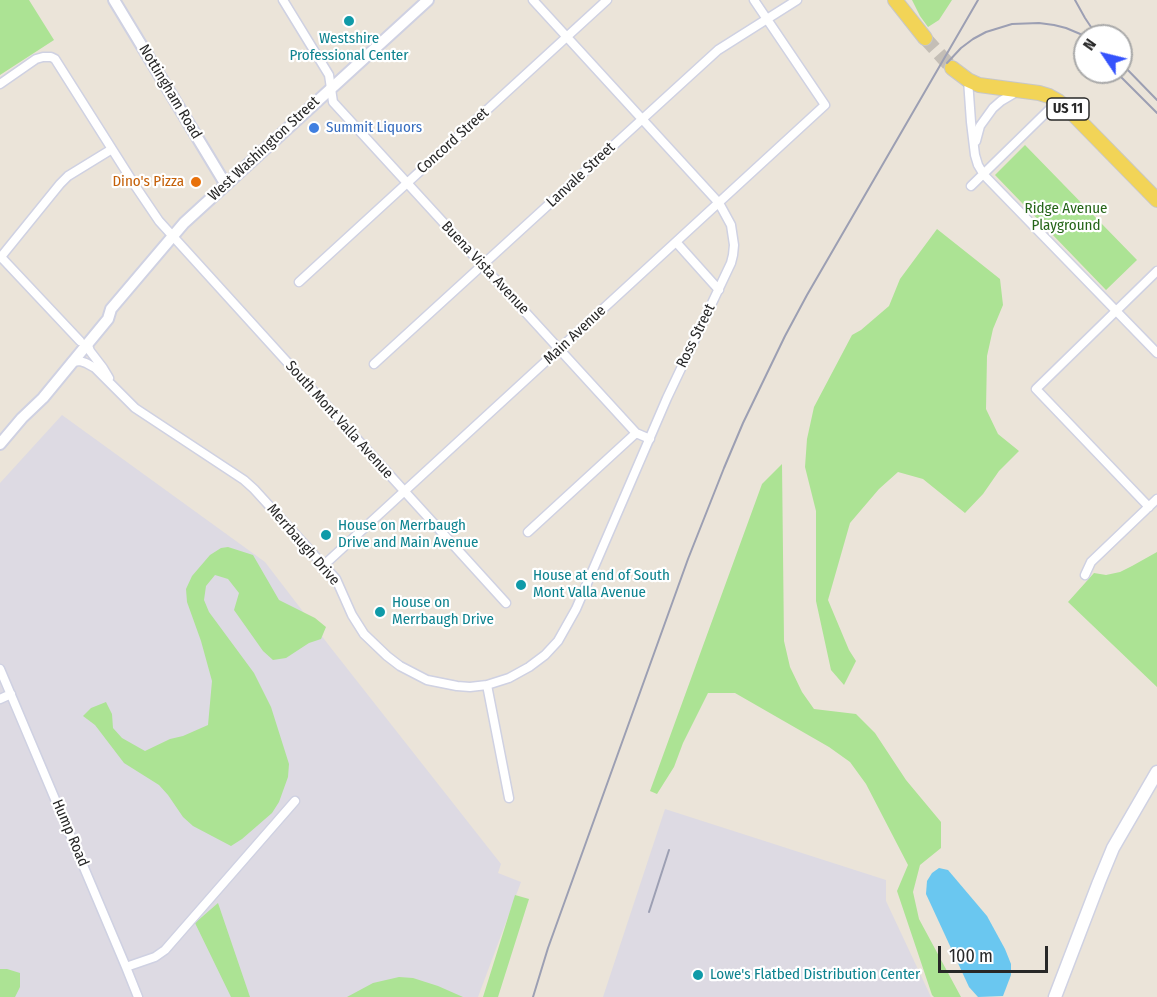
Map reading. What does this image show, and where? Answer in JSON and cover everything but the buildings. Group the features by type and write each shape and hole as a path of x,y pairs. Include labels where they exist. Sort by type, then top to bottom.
{"main road":[{"path":"899,4 925,38"},
{"name":"US 11","path":"952,68 979,85 1020,90 1049,96 1058,101 1157,200"},
{"path":"1055,997 1113,848 1157,772"}],"street":[{"name":"Nottingham Road","path":"114,0 226,185"},
{"name":"Buena Vista Avenue","path":"283,0 329,75 333,102 636,433 650,439"},
{"name":"West Washington Street","path":"28,411 38,393 108,319 111,309 184,223 428,0"},
{"name":"Ross Street","path":"487,685 509,678 529,667 558,641 576,609 667,398 734,255 731,225 719,202 533,0"},
{"name":"Concord Street","path":"299,282 607,0"},
{"path":"754,0 767,20"},
{"name":"Lanvale Street","path":"374,364 718,50 797,0"},
{"name":"Main Avenue","path":"324,565 825,105 767,20"},
{"name":"South Mont Valla Avenue","path":"0,84 36,59 51,57 58,63 159,221 172,237 506,603"},
{"path":"968,80 970,122 975,155 984,175 1157,353"},
{"path":"975,144 980,126 993,108 1020,90"},
{"path":"971,186 1058,101"},
{"path":"0,257 68,176 112,149"},
{"path":"676,242 719,290"},
{"name":"Merrbaugh Drive","path":"0,257 84,342 114,386"},
{"path":"1149,507 1036,389 1157,271"},
{"name":"West Washington Street","path":"0,444 28,411 43,398 72,362 84,342"},
{"name":"Merrbaugh Drive","path":"72,362 90,365 135,408 244,480 254,489 336,579 358,626 375,645 400,666 427,680 441,684 470,687 487,685"},
{"path":"528,532 636,433"},
{"path":"1085,575 1091,562 1157,499"},
{"name":"Hump Road","path":"0,669 138,997"},
{"path":"487,685 509,798"},
{"path":"0,699 11,694"},
{"path":"126,967 155,957 165,950 295,801"}],"shaded area":[{"path":"62,415 265,562 501,864 498,873 521,882 478,997 0,997 0,483"},
{"path":"665,809 886,880 886,901 931,997 603,997"}],"green space":[{"path":"0,0 29,0 54,40 0,75"},
{"path":"912,0 952,0 939,20 928,27"},
{"name":"Ridge Avenue Playground","path":"1025,145 1137,260 1106,290 995,175"},
{"path":"937,229 1000,279 1003,305 993,329 987,356 986,409 998,434 1019,451 999,471 983,494 965,513 923,479 898,472 879,489 850,523 828,600 856,661 844,685 831,670 816,601 816,511 805,467 807,439 814,407 852,335 889,306 900,279"},
{"path":"782,464 784,641 790,667 802,692 814,709 856,714 875,733 906,780 941,822 941,848 920,865 913,892 919,919 961,997 934,997 932,995 897,891 908,865 866,784 850,762 829,747 735,693 708,693 683,743 674,767 657,794 650,791 762,484"},
{"path":"228,547 253,555 279,600 315,618 326,627 321,639 309,643 286,658 273,660 263,651 234,610 239,593 228,579 215,575 206,586 204,600 209,612 254,673 271,707 289,764 288,777 279,802 272,813 231,846 193,826 183,817 159,785 124,763 95,725 83,716 91,708 106,702 112,714 113,728 122,738 145,751 208,725 212,681 187,602 186,589 192,576 210,555 221,548"},
{"path":"1157,552 1157,687 1068,602 1094,573 1106,575 1120,572"},
{"path":"515,895 529,899 498,997 483,997"},
{"path":"218,903 250,997 231,997 195,923"},
{"path":"0,969 20,973 20,987 15,997 0,997"},
{"path":"399,977 413,978 463,997 347,997 373,983"}],"water":[{"path":"939,868 948,870 987,916 1005,949 1011,964 1011,975 1003,996 978,997 969,987 926,894 927,881"}],"tunnel":[{"path":"925,38 952,68"}],"railway":[{"path":"533,997 548,948 688,559 743,423 807,295 978,0"},
{"path":"1075,0 1089,24"},
{"path":"947,63 973,39 986,32 1012,24 1039,23 1073,31"},
{"path":"1133,75 1157,100"},
{"path":"1128,84 1157,113"},
{"path":"649,912 669,850"}],"place":[{"name":"Westshire Professional Center","path":"349,21"},
{"name":"Summit Liquors","path":"314,128"},
{"name":"Dino's Pizza","path":"196,182"},
{"name":"House on Merrbaugh Drive and Main Avenue","path":"326,535"},
{"name":"House at end of South Mont Valla Avenue","path":"521,585"},
{"name":"House on Merrbaugh Drive","path":"380,612"},
{"name":"Lowe's Flatbed Distribution Center","path":"698,975"}]}
